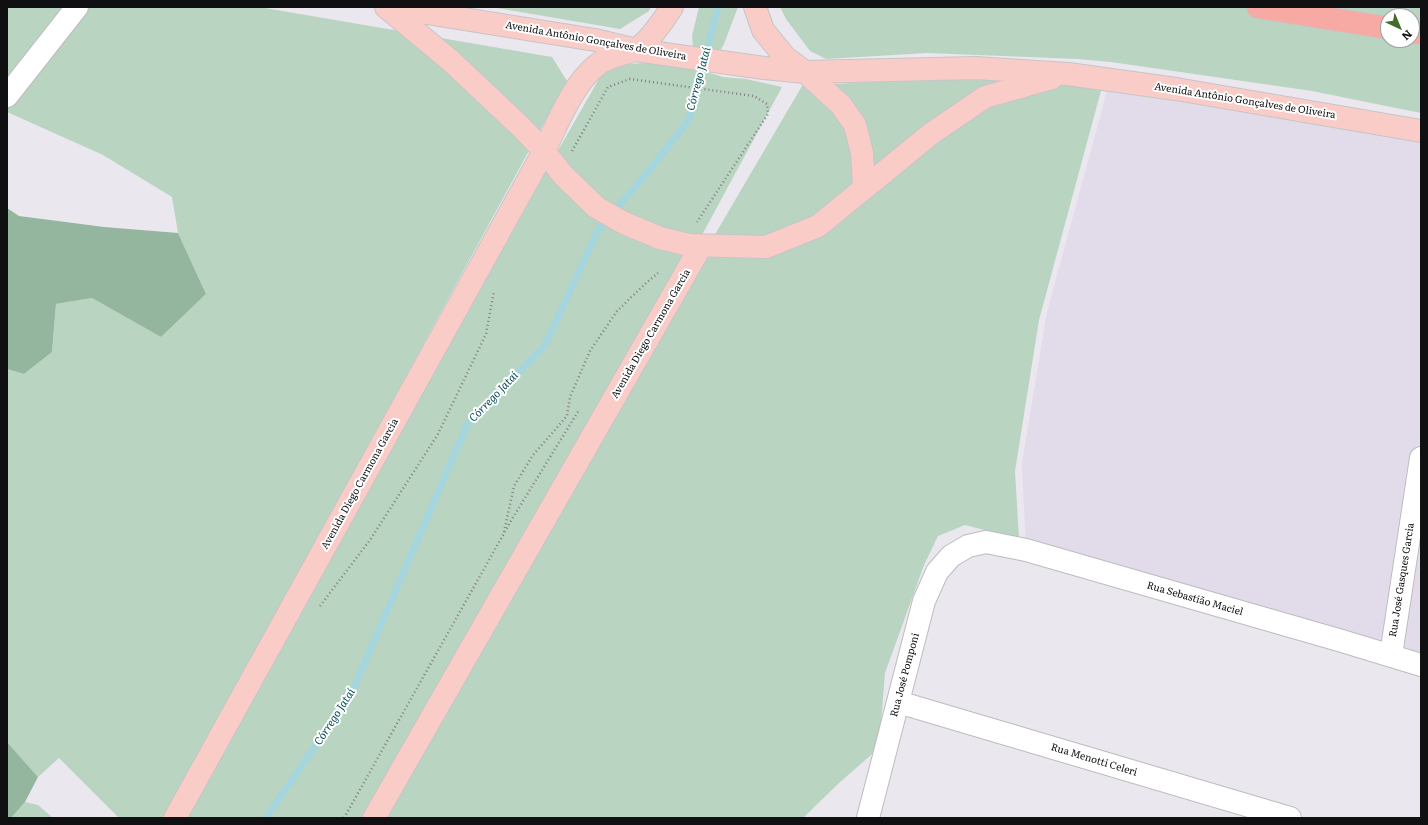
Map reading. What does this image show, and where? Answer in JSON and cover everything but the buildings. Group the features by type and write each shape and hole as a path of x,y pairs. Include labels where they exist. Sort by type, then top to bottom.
{"highway":[{"path":"1258,7 1380,27"}],"main road":[{"name":"Avenida Antônio Gonçalves de Oliveira","path":"387,7 595,40 636,50 805,72 976,68 1068,74 1176,89 1421,131"},
{"name":"Avenida Antônio Gonçalves de Oliveira","path":"387,7 451,61 544,151 563,175 596,207 624,223 660,238 689,245 766,247 818,226 932,133 985,97 1068,74"},
{"path":"636,50 658,28 672,7"},
{"path":"755,7 763,30 785,57 805,72 841,105 855,126 862,153 864,188"},
{"name":"Avenida Diego Carmona Garcia","path":"175,818 544,151 578,86 597,65 617,54 636,50"},
{"name":"Avenida Diego Carmona Garcia","path":"374,818 701,246"}],"street":[{"path":"7,96 77,7"},
{"name":"Rua José Gasques Garcia","path":"1390,655 1421,458"},
{"name":"Rua Sebastião Maciel","path":"968,546 986,542 1026,550 1421,665"},
{"name":"Rua José Pomponi","path":"868,818 924,601 937,572 951,556 968,546"},
{"name":"Rua Menotti Celeri","path":"898,702 1290,818"}],"path":[{"path":"570,155 608,87 630,79 724,92"},
{"path":"503,535 514,486 533,455 567,416 570,397 590,351 616,311 662,270"},
{"path":"325,594 318,608 370,540 438,434 486,334 494,291 486,304"}],"shaded area":[{"path":"1110,80 1421,131 1421,665 1026,550 1022,463 1047,312"}],"green space":[{"path":"7,7 259,7 552,57 567,81 165,818 119,818 59,758 38,777 7,742 7,369 24,374 52,352 56,304 92,298 161,337 206,294 178,233 172,197 103,155 7,112"},
{"path":"491,7 651,7 649,11 620,29"},
{"path":"699,7 738,7 719,53 712,55 693,47 692,36"},
{"path":"780,7 1421,7 1421,113 1312,91 1111,62 1078,59 927,53 826,59 810,51 786,19"},
{"path":"663,62 677,63 723,77 746,79 782,87 616,394 622,393 802,86 968,76 1102,87 1039,320 1015,471 1019,539 965,525 938,536 924,565 885,673 879,748 839,783 803,818 175,818 607,65"},
{"path":"7,208 19,216 104,227 178,233 206,294 161,337 92,298 56,304 52,352 24,374 7,369"},
{"path":"7,742 38,777 25,802 11,818 7,818"},
{"path":"25,802 38,805 53,818 11,818"}],"waterway":[{"name":"Córrego Jataí","path":"266,818 352,692 467,425 545,345 598,230 647,173 689,120 718,7"}]}
